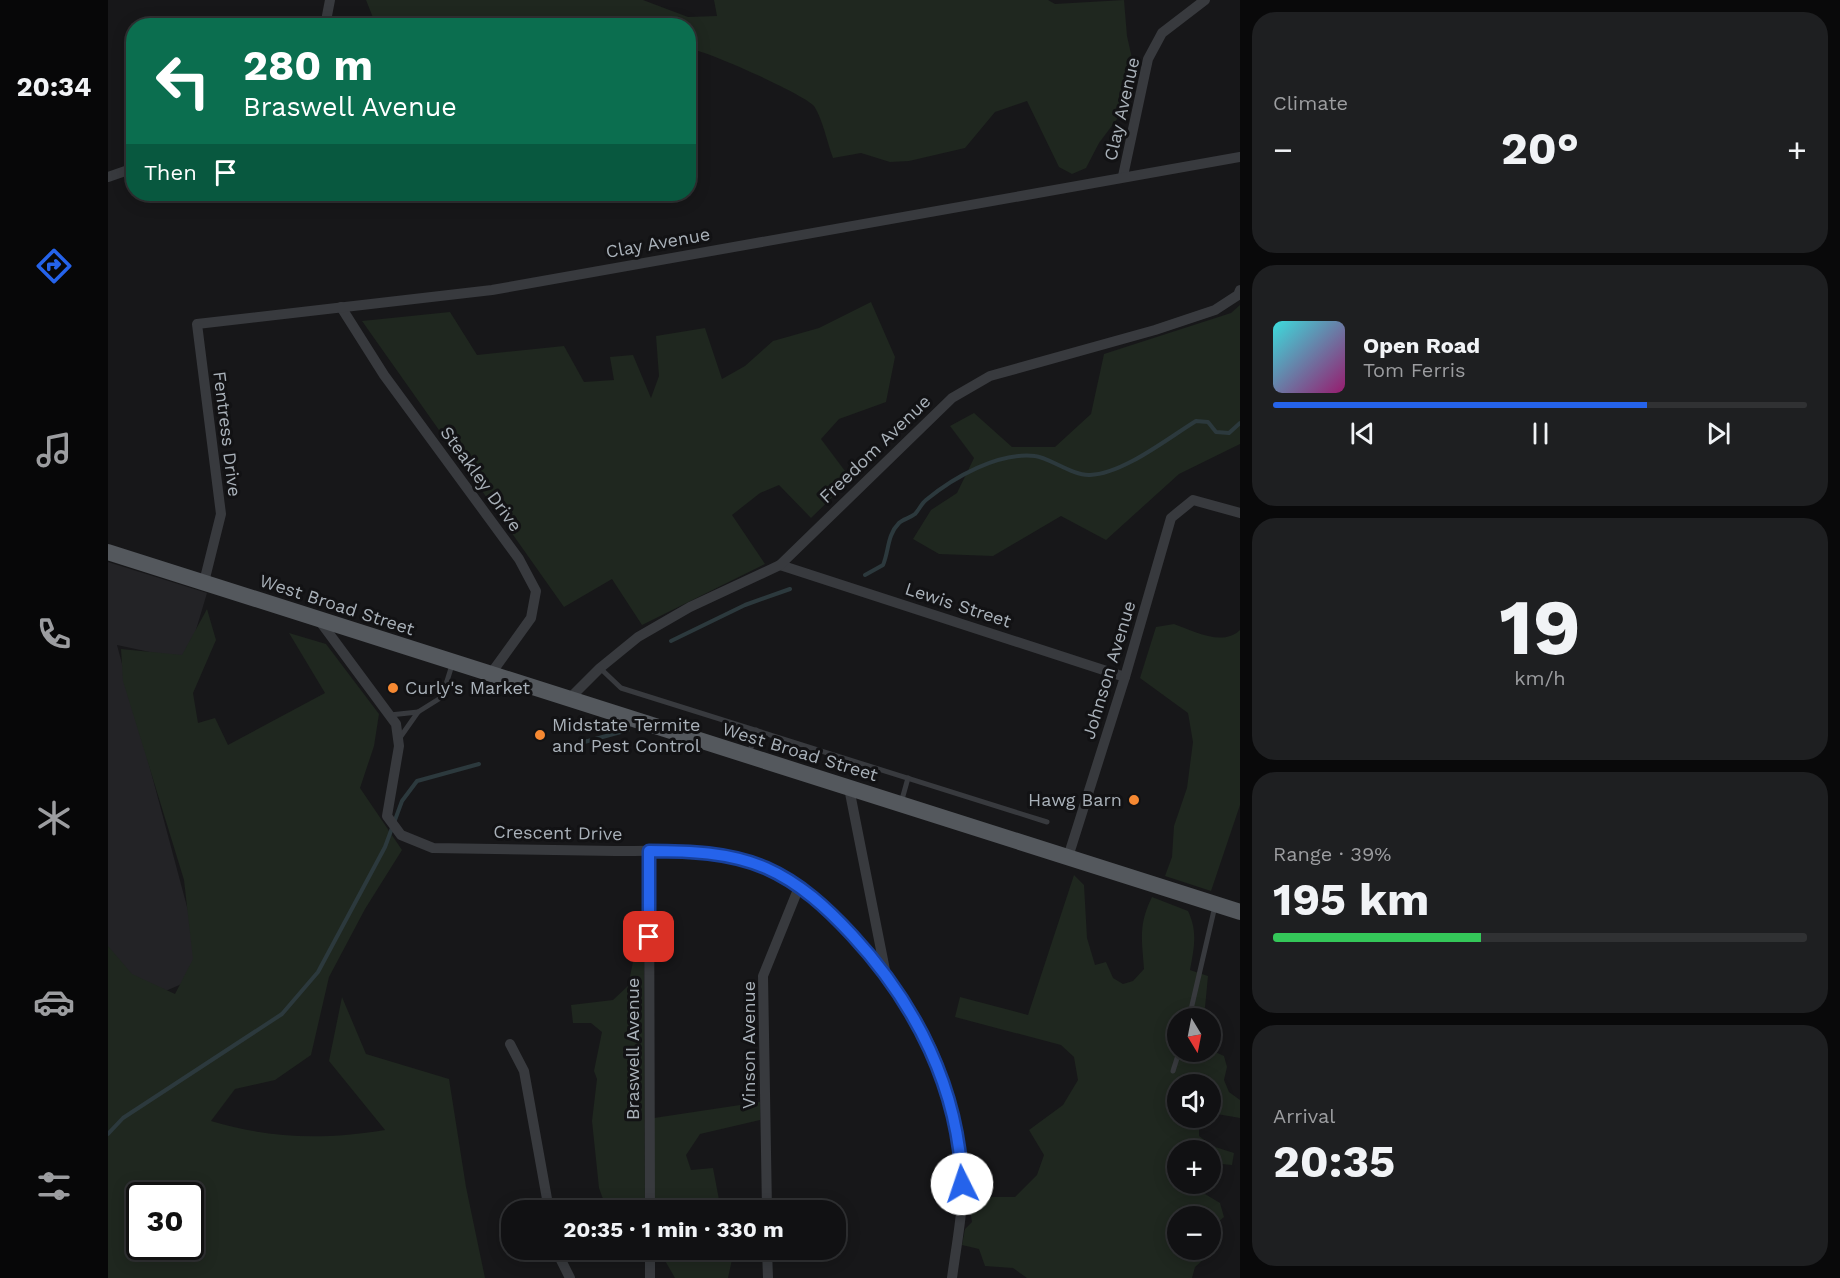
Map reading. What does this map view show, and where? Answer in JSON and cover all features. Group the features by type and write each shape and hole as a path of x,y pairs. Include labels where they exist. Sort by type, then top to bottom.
{"main road":[{"name":"West Broad Street","path":"108,552 1240,912"}],"street":[{"path":"327,18 330,0"},
{"name":"Clay Avenue","path":"1123,176 1148,59 1162,33 1205,0"},
{"name":"Clay Avenue","path":"197,324 492,290 1240,157"},
{"path":"108,177 126,171"},
{"name":"Freedom Avenue","path":"569,699 600,668 638,638 690,607 780,565 952,398 990,376 1155,330 1215,310 1238,295 1240,290"},
{"name":"Steakley Drive","path":"341,307 384,375 519,559 536,591 531,618 490,675"},
{"name":"Fentress Drive","path":"197,324 221,514 204,582"},
{"name":"Johnson Avenue","path":"1068,857 1125,677 1171,518 1193,500 1240,513"},
{"name":"Lewis Street","path":"780,565 1125,677"},
{"name":"Crescent Drive","path":"319,620 396,724 398,740 387,816 401,835 433,848 687,851 734,858 766,868 799,887 831,913 885,973 926,1037 956,1126 962,1165 963,1203 951,1278"},
{"path":"849,788 885,973"},
{"name":"Braswell Avenue","path":"649,851 650,1200"},
{"name":"Vinson Avenue","path":"767,1200 764,976 799,887"},
{"path":"510,1044 524,1071 547,1200"},
{"path":"561,1260 570,1278"},
{"path":"650,1260 650,1278"},
{"path":"767,1260 768,1278"}],"lane":[{"path":"398,740 418,712 442,697 452,663"},
{"path":"600,668 621,688 1047,822"},
{"path":"389,715 418,712"},
{"path":"748,756 756,730"},
{"path":"901,804 908,778"},
{"path":"1191,1008 1216,904"},
{"path":"1173,1071 1176,1062"}],"shaded area":[{"path":"366,0 643,0 688,17 717,16 714,0 1048,0 1055,4 1124,0 1127,36 1136,76 1126,107 1099,143 1086,168 1072,174 1059,167 1027,101 995,112 965,148 909,161 890,162 861,153 833,158 817,112 807,100 753,73 696,51 696,18 373,18"},
{"path":"871,302 895,357 886,402 839,419 821,439 851,479 811,518 779,485 760,493 732,515 765,564 642,625 612,579 564,607 362,321 450,312 477,355 564,346 584,382 614,380 610,357 633,355 651,398 659,376 656,336 705,328 722,379 745,366 773,341 819,328"},
{"path":"1240,305 1240,444 1179,474 1106,540 1061,516 993,556 939,554 913,539 931,510 957,493 974,458 950,426 974,413 1012,447 1055,447 1091,414 1104,354 1231,313"},
{"path":"108,562 207,593 187,660 117,645 205,974 133,1005 108,977"},
{"path":"207,609 216,640 193,693 198,723 215,718 228,745 325,693 289,633 326,644 379,714 374,746 360,788 402,850 365,909 329,977 311,1055 275,1080 235,1089 211,1121 255,1131 297,1136 340,1135 385,1130 329,1061 342,997 366,1054 449,1079 466,1187 485,1278 108,1278 108,946 132,974 175,994 193,959 184,880 123,681 121,649 182,655"},
{"path":"1174,624 1217,637 1233,635 1240,630 1240,805 1211,891 1165,876 1172,857 1174,826 1187,788 1193,742 1188,713 1140,678 1156,627"},
{"path":"1074,875 1084,885 1087,938 1095,965 1106,962 1113,978 1123,984 1133,981 1144,969 1143,924 1152,897 1188,911 1194,933 1190,970 1208,976 1205,1008 1167,1008 1167,1062 1221,1062 1221,1055 1224,1056 1227,1067 1224,1080 1229,1092 1240,1100 1240,1118 1221,1115 1221,1074 1167,1074 1167,1128 1199,1128 1199,1136 1204,1140 1167,1140 1167,1194 1205,1194 1220,1203 1221,1206 1167,1206 1167,1260 1203,1260 1195,1267 1192,1278 1027,1278 1013,1268 985,1266 979,1249 962,1245 965,1229 972,1222 968,1197 1015,1197 1037,1175 1044,1155 1029,1130 1063,1105 1078,1080 1074,1057 1061,1045 955,1017 960,997 1028,1015"},
{"path":"644,951 645,1200 603,1200 599,1188 592,1121 597,1079 594,1071 602,1032 591,1023 573,1023 571,1005 613,1000 628,986 634,957"},
{"path":"760,1102 760,1120 700,1134 686,1155 691,1170 713,1168 719,1200 654,1200 654,1118"},
{"path":"1221,1149 1234,1153 1232,1165 1221,1164"},
{"path":"665,1260 732,1260 728,1278 675,1278"}],"waterway":[{"path":"865,575 883,565 890,538 902,520 915,514 937,491 977,468 1006,458 1035,456 1083,475 1103,473 1131,462 1196,421 1208,422 1216,432 1229,433 1240,423"},
{"path":"671,641 745,605 790,589"},
{"path":"566,747 628,730"},
{"path":"108,1134 123,1118 282,1014 318,972 385,847 402,801 417,781 479,764"}],"place":[{"name":"Curly's Market","path":"393,688"},
{"name":"Midstate Termite and Pest Control","path":"540,735"},
{"name":"Hawg Barn","path":"1134,800"}],"route":[{"path":"649,937 649,851 687,851 734,858 766,868 815,899 860,943 885,973 926,1037 944,1083 956,1126 962,1165 962,1184"}]}
